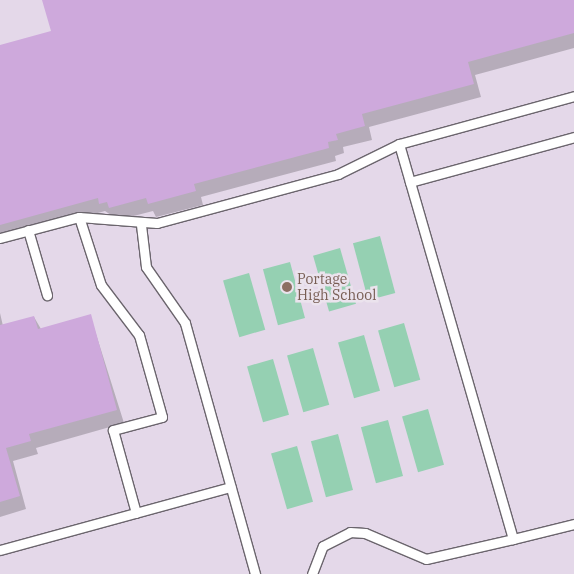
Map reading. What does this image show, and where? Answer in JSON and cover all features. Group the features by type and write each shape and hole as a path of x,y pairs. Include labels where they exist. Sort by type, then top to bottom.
{"lane":[{"path":"0,238 79,217 141,225 338,174 399,144 574,96"},
{"path":"410,182 574,137"},
{"path":"399,144 514,539"},
{"path":"79,217 101,285 145,348 162,416 113,430 136,513"},
{"path":"141,225 146,267 185,323 255,574"},
{"path":"28,230 47,295"},
{"path":"0,550 231,487"},
{"path":"312,574 323,546 336,535 350,532 365,533 426,559 574,524"}],"shaded area":[{"name":"Portage High School","path":"0,0 574,0 574,574 0,574"}],"green space":[{"path":"380,236 395,293 368,300 353,243"},
{"path":"340,248 356,304 329,311 313,256"},
{"path":"290,262 305,318 278,325 263,269"},
{"path":"249,273 265,330 239,337 223,280"},
{"path":"404,323 420,380 394,387 378,330"},
{"path":"364,335 380,391 354,398 338,342"},
{"path":"313,348 329,405 303,412 287,355"},
{"path":"273,359 289,415 263,422 247,366"},
{"path":"428,409 444,465 418,472 402,416"},
{"path":"388,420 403,476 376,483 361,427"},
{"path":"338,434 353,490 326,497 311,441"},
{"path":"297,446 313,502 287,509 271,453"}],"building":[{"path":"42,0 574,0 574,33 468,62 474,84 362,114 365,126 336,134 338,140 328,142 329,148 194,184 196,191 148,204 146,198 109,208 107,202 99,204 98,198 0,225 0,45 51,31"},
{"path":"91,314 117,410 29,434 31,441 6,448 20,496 0,502 0,325 34,316 38,329"}],"place":[{"name":"Portage High School","path":"287,287"}]}
